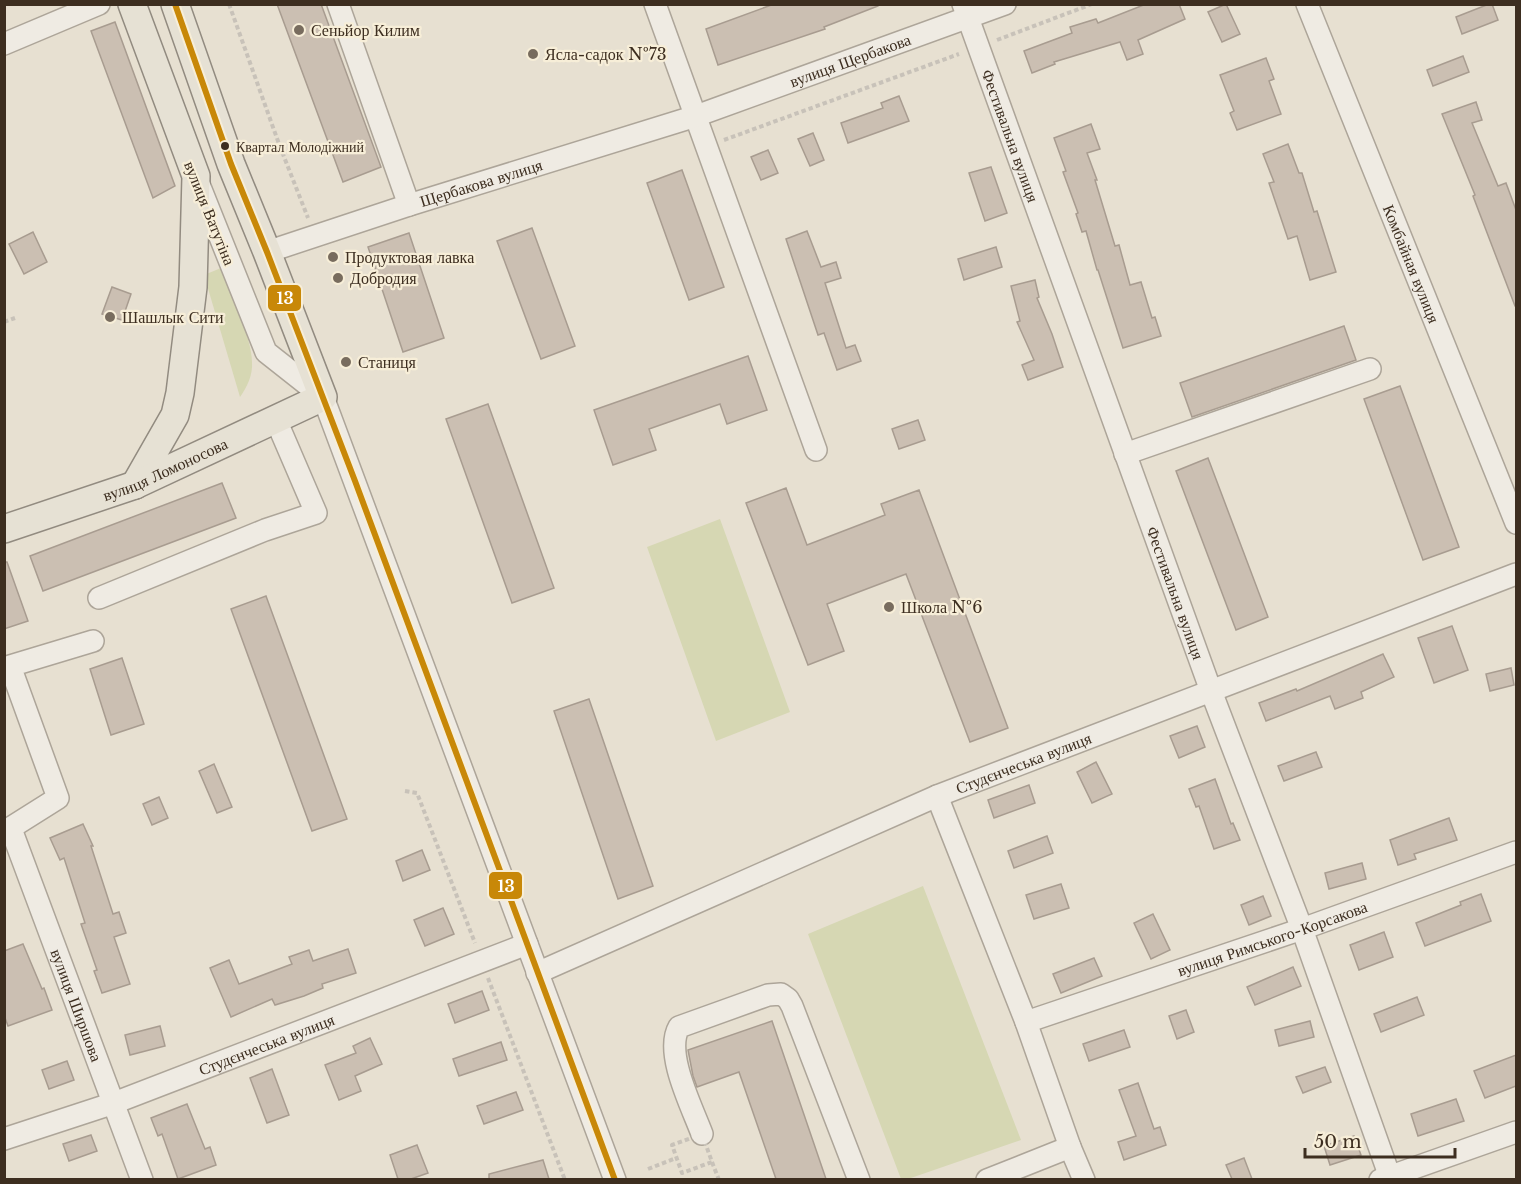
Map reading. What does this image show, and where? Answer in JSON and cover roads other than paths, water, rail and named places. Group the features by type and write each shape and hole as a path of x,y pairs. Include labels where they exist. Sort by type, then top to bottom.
{"main road":[{"name":"вулиця Ватутіна","path":"132,4 196,176"},
{"path":"175,4 231,164 323,397"},
{"path":"135,485 175,415 180,393 193,287 196,176"},
{"name":"вулиця Ломоносова","path":"4,529 135,485 323,397"}],"street":[{"path":"4,44 99,4"},
{"path":"338,4 409,205"},
{"path":"656,4 816,450"},
{"name":"вулиця Щербакова","path":"696,116 965,11 1005,4"},
{"name":"Комбайная вулиця","path":"1307,4 1516,523"},
{"name":"Фестивальна вулиця","path":"965,11 1211,691 1302,929 1387,1178"},
{"name":"Щербакова вулиця","path":"267,252 409,205 696,116"},
{"name":"вулиця Ватутіна","path":"196,176 266,352 323,397"},
{"path":"1125,454 1370,369"},
{"path":"323,397 615,1179"},
{"path":"99,598 265,530 316,513 276,420"},
{"name":"Студєнчеська вулиця","path":"537,973 937,796 1516,574"},
{"path":"8,830 58,798 9,666 93,641"},
{"path":"937,796 1026,1022 1084,1179"},
{"name":"вулиця Ширшова","path":"8,830 142,1179"},
{"name":"вулиця Римського-Корсакова","path":"1026,1022 1302,929 1516,852"},
{"name":"Студєнчеська вулиця","path":"4,1139 114,1103 527,944"},
{"path":"702,1134 676,1062 675,1034 679,1027 768,995 781,994 792,1006 859,1179"},
{"path":"1387,1178 1516,1132"},
{"path":"987,1179 1071,1147"}],"place":[{"name":"Сеньйор Килим","path":"299,30"},
{"name":"Ясла-садок №73","path":"533,54"},
{"name":"Квартал Молодіжний","path":"225,146"},
{"name":"Продуктовая лавка","path":"333,257"},
{"name":"Добродия","path":"338,278"},
{"name":"Шашлык Сити","path":"110,317"},
{"name":"Станиця","path":"346,362"},
{"name":"Школа №6","path":"889,607"}]}
